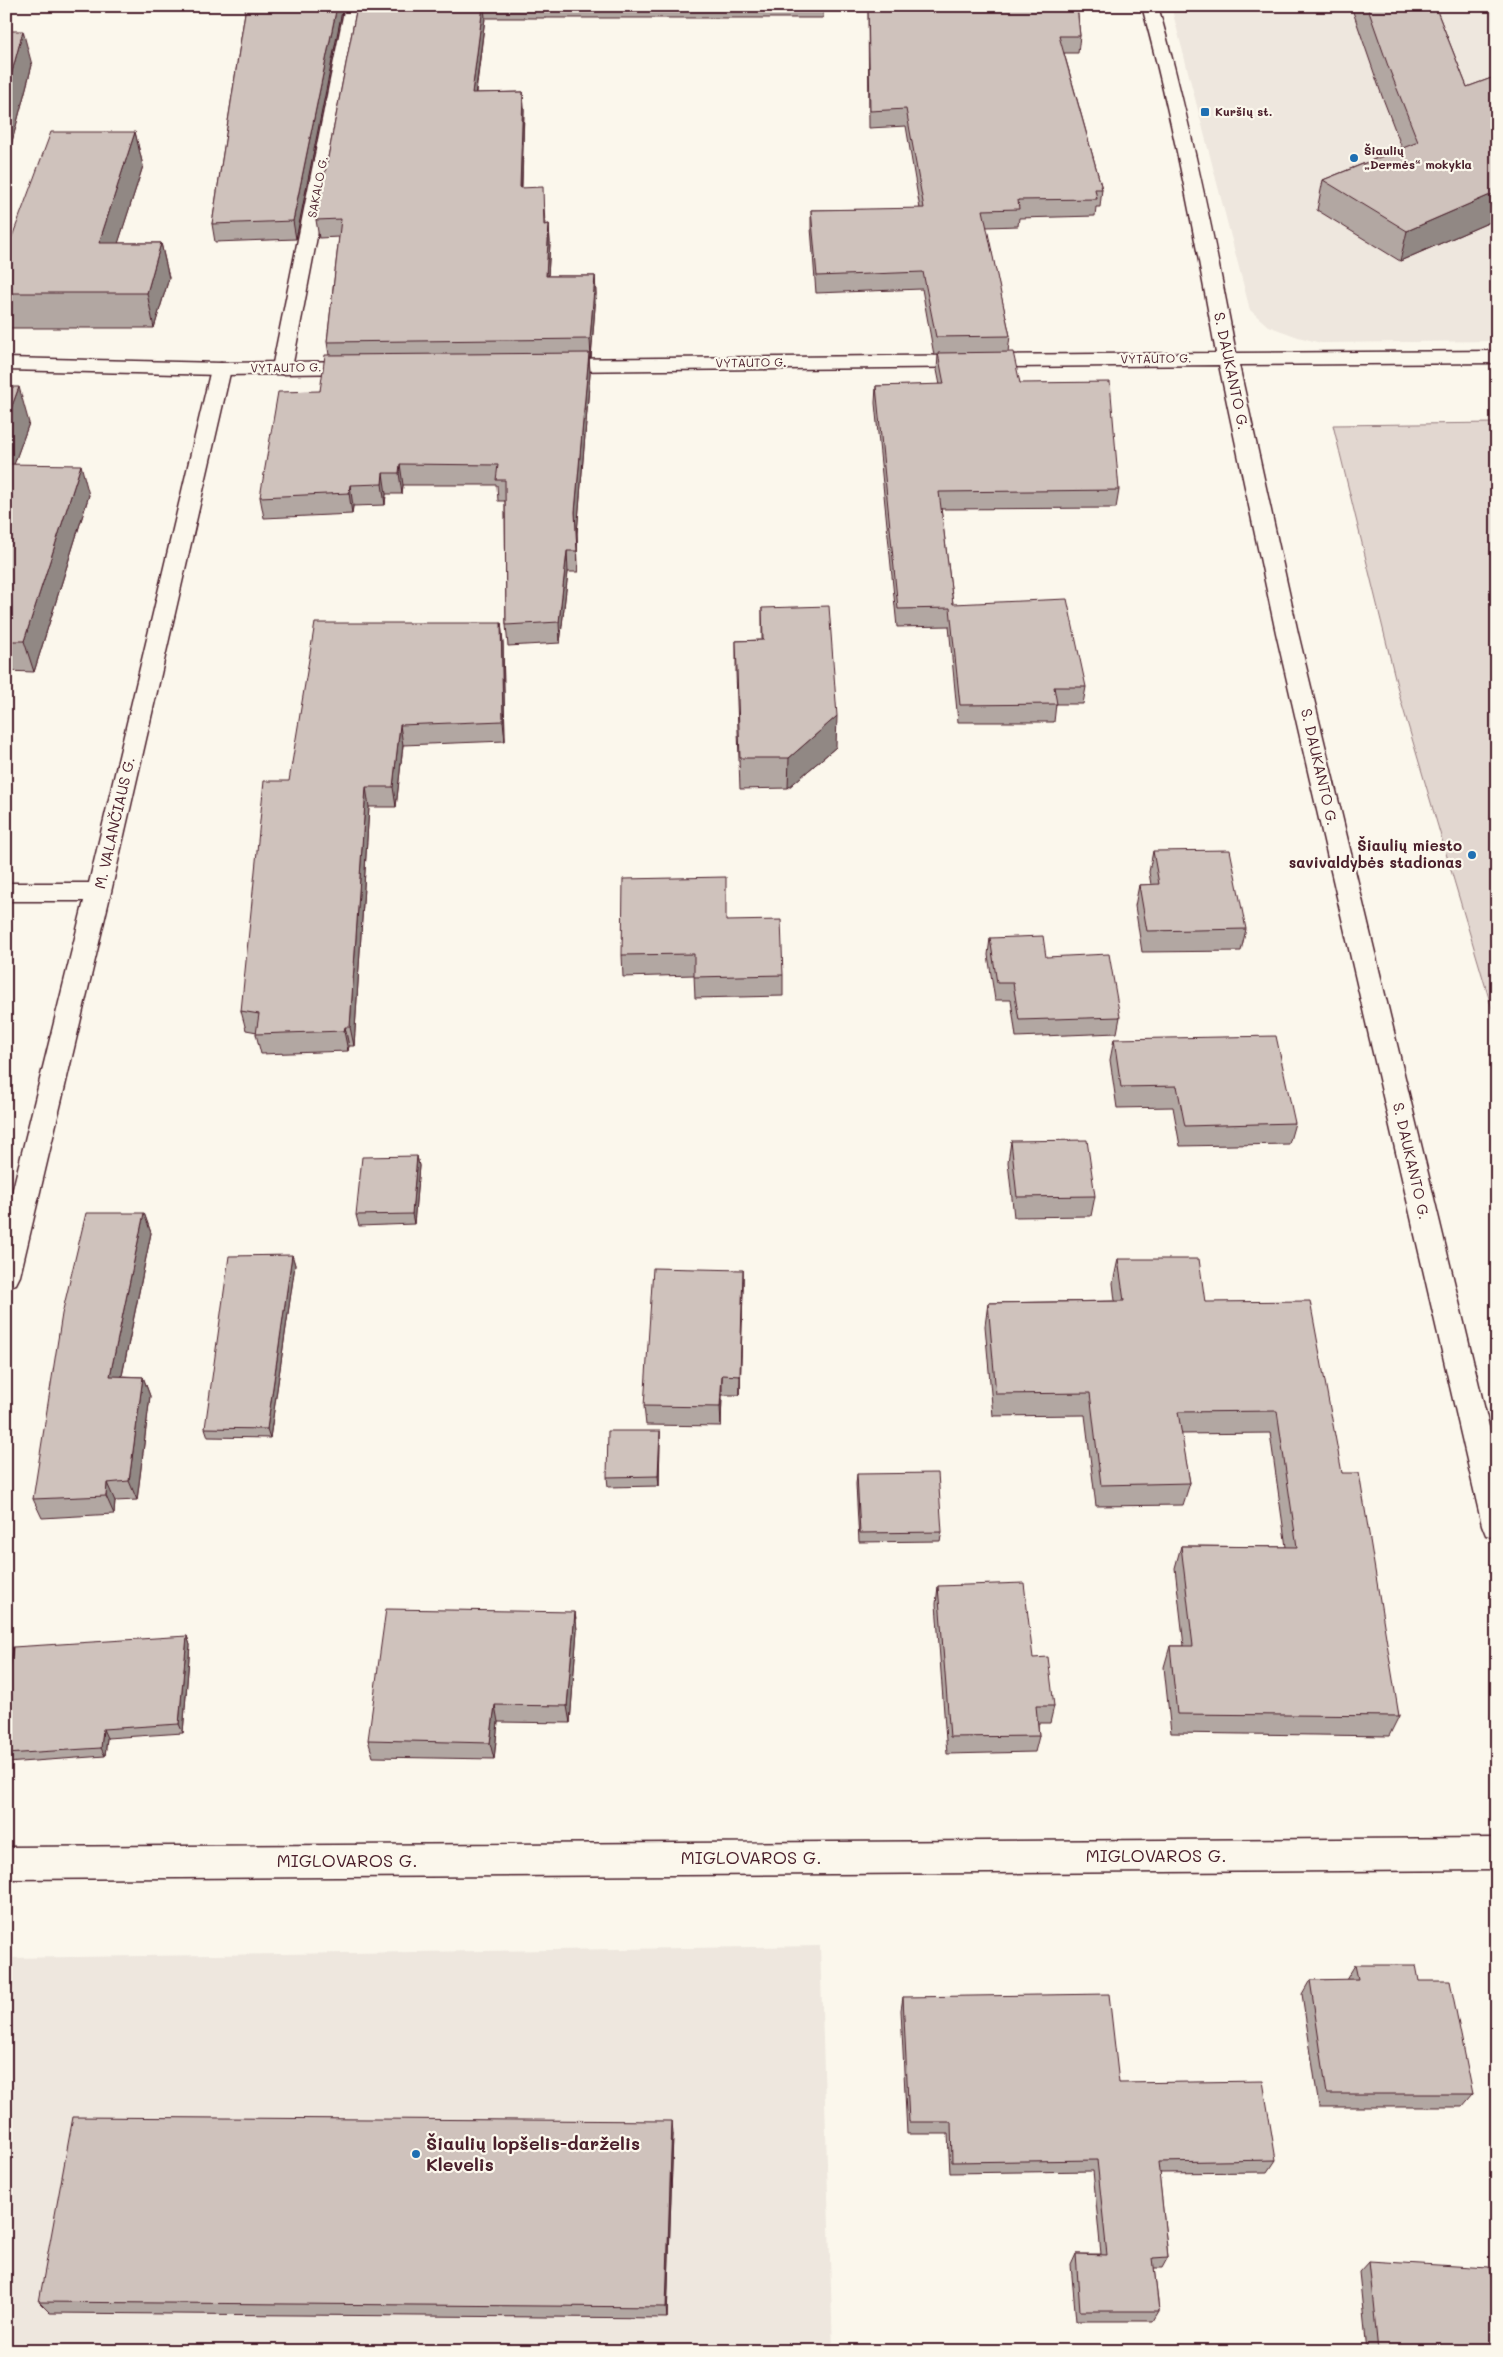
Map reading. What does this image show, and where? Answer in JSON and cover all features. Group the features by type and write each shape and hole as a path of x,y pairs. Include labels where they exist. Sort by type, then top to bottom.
{"main road":[{"name":"SAKALO G.","path":"282,368 353,6"},
{"name":"S. DAUKANTO G.","path":"1150,6 1167,68 1198,200 1227,358 1292,652 1497,1526"},
{"name":"VYTAUTO G.","path":"530,366 1227,358 1497,357"},
{"name":"VYTAUTO G.","path":"6,364 221,369 381,367"},
{"name":"M. VALANČIAUS G.","path":"6,1276 99,892 221,369"},
{"path":"6,892 99,892"},
{"name":"MIGLOVAROS G.","path":"6,1863 1497,1854"}],"shaded area":[{"name":"Šiaulių „Dermės“ mokykla","path":"1171,6 1497,6 1497,341 1321,343 1268,326 1250,310"},
{"name":"Šiaulių miesto savivaldybės stadionas","path":"1497,423 1497,1012 1493,1012 1400,698 1333,425"},
{"name":"Šiaulių lopšelis-darželis Klevelis","path":"820,1946 833,2351 6,2351 6,1958"}],"building":[{"path":"246,6 337,6 293,221 212,224"},
{"path":"357,6 483,6 472,93 523,92 520,188 543,187 544,225 549,224 546,276 595,276 590,339 327,342 341,219 316,220"},
{"path":"868,6 1077,6 1080,36 1059,36 1102,189 1095,189 1097,199 1018,200 1019,209 983,210 1010,336 936,337 923,272 817,276 811,210 924,208 906,109 870,111"},
{"path":"1367,6 1435,6 1467,87 1497,76 1497,192 1407,231 1323,180 1418,142"},
{"path":"6,31 23,31 6,94"},
{"path":"51,132 135,132 99,243 161,243 147,293 6,293 6,253"},
{"path":"1013,352 1020,383 1110,382 1119,490 939,492 953,604 1067,599 1086,687 1054,687 1057,704 960,705 950,608 898,609 876,386 944,384 938,353"},
{"path":"589,353 575,512 577,551 567,551 559,622 506,625 505,480 496,480 498,465 400,464 399,473 383,473 382,484 350,485 349,493 260,497 278,392 320,391 325,355"},
{"path":"6,387 19,387 6,422"},
{"path":"6,464 81,465 24,641 6,641"},
{"path":"829,606 837,716 789,758 740,758 736,641 763,640 762,608"},
{"path":"315,623 501,623 503,721 400,725 393,787 366,787 350,1027 345,1027 344,1031 256,1034 259,1014 241,1011 264,781 289,781"},
{"path":"1230,850 1246,929 1147,931 1139,885 1159,884 1153,851"},
{"path":"726,877 726,921 781,920 783,975 694,977 694,954 622,955 623,879"},
{"path":"1043,936 1046,957 1109,954 1120,1017 1019,1020 1013,983 997,983 990,938"},
{"path":"1276,1036 1295,1123 1185,1126 1177,1086 1121,1087 1114,1039"},
{"path":"1087,1140 1095,1196 1017,1197 1011,1141"},
{"path":"417,1156 412,1214 356,1215 362,1157"},
{"path":"86,1213 144,1213 110,1376 143,1377 129,1481 107,1483 106,1496 33,1499 62,1314"},
{"path":"292,1255 267,1429 205,1428 229,1256"},
{"path":"1118,1259 1199,1259 1205,1302 1310,1301 1342,1473 1359,1473 1399,1716 1177,1714 1170,1646 1193,1646 1181,1546 1297,1547 1277,1411 1178,1412 1190,1483 1101,1485 1090,1393 996,1394 988,1303 1124,1301"},
{"path":"653,1268 743,1270 740,1376 722,1375 720,1407 644,1406"},
{"path":"608,1431 660,1431 658,1476 607,1477"},
{"path":"938,1473 942,1532 860,1533 857,1474"},
{"path":"1024,1583 1033,1658 1048,1657 1054,1706 1036,1706 1039,1736 950,1737 938,1586"},
{"path":"386,1609 575,1612 567,1706 495,1705 490,1743 368,1740"},
{"path":"187,1636 179,1724 103,1729 101,1748 6,1754 6,1699 13,1647"},
{"path":"1355,1965 1416,1965 1419,1981 1450,1981 1473,2094 1327,2094 1310,1980 1358,1979"},
{"path":"1109,1994 1119,2083 1263,2081 1276,2160 1158,2162 1168,2257 1153,2258 1159,2311 1080,2311 1076,2254 1107,2255 1097,2160 952,2162 951,2122 909,2122 903,1997"},
{"path":"73,2117 672,2121 666,2307 39,2302"},
{"path":"1369,2261 1489,2268 1497,2329 1497,2351 1378,2351"}],"place":[{"name":"Kuršių st.","path":"1205,112"},
{"name":"Šiaulių „Dermės“ mokykla","path":"1354,158"},
{"name":"Šiaulių miesto savivaldybės stadionas","path":"1472,855"},
{"name":"Šiaulių lopšelis-darželis Klevelis","path":"416,2154"}]}
